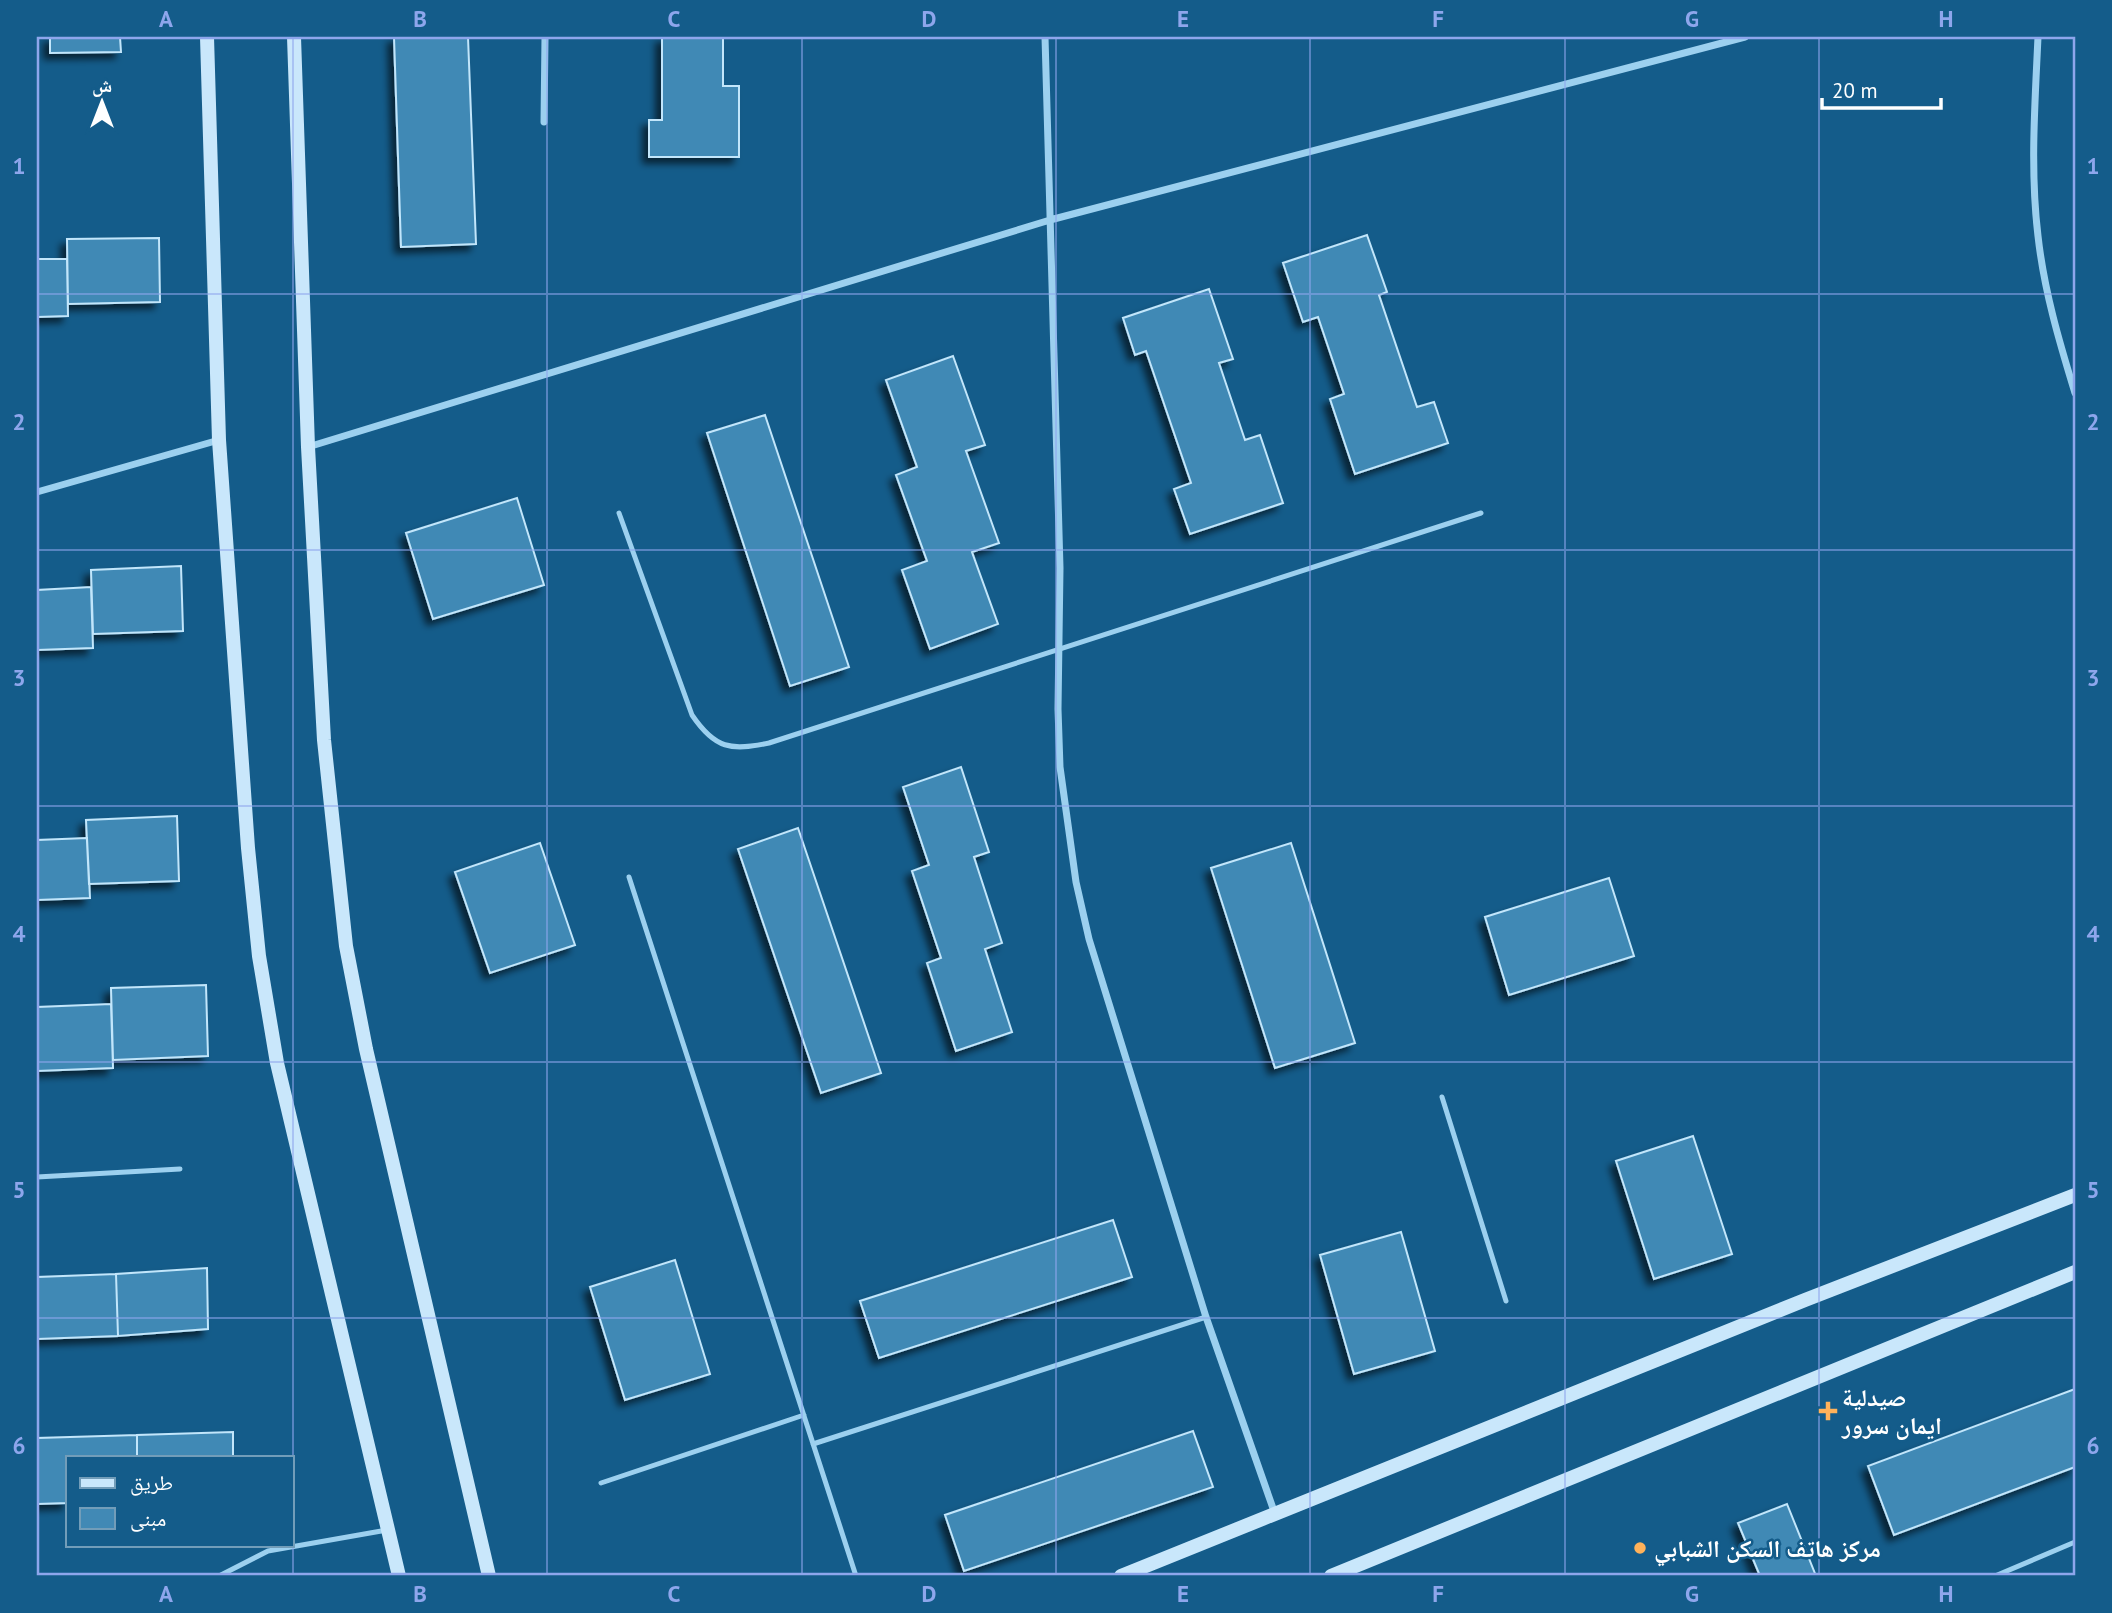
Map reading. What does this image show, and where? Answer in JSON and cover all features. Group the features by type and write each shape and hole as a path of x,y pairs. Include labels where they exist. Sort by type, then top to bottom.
{"main road":[{"path":"207,37 219,440 247,834 259,956 277,1063 399,1576"},
{"path":"294,37 308,447 324,740 346,946 366,1049 489,1576"},
{"path":"1121,1576 1805,1300 2075,1195"},
{"path":"1331,1576 2075,1272"}],"street":[{"path":"544,122 545,37"},
{"path":"1045,37 1060,568 1060,767 1076,882 1089,939 1206,1317 1275,1514"},
{"path":"308,447 1050,220 1745,37"},
{"path":"2038,37 2033,143 2038,235 2054,326 2075,393"},
{"path":"37,492 219,440"}],"lane":[{"path":"620,513 692,715 705,734 724,745 747,748 1059,651 1481,513"},
{"path":"629,877 856,1576"},
{"path":"1442,1097 1506,1301"},
{"path":"37,1177 180,1169"},
{"path":"813,1444 1206,1317"},
{"path":"601,1483 804,1415"},
{"path":"219,1576 268,1551 388,1530"},
{"path":"1995,1576 2075,1542"}],"building":[{"path":"50,37 120,37 121,52 50,53"},
{"path":"394,37 468,37 476,244 401,247"},
{"path":"662,37 723,37 723,86 739,86 739,157 649,157 649,120 662,120"},
{"path":"1367,235 1387,292 1379,295 1417,407 1434,402 1448,443 1355,474 1330,399 1344,394 1318,317 1303,322 1283,263"},
{"path":"159,238 160,302 68,304 67,239"},
{"path":"37,259 67,259 68,316 37,317"},
{"path":"1209,289 1233,359 1219,363 1245,440 1260,435 1283,503 1190,534 1174,489 1191,483 1146,351 1135,355 1123,318"},
{"path":"953,356 985,445 966,451 999,543 972,552 998,624 930,649 902,570 927,561 896,475 917,467 886,380"},
{"path":"765,415 849,667 790,686 707,433"},
{"path":"517,498 544,585 433,619 406,533"},
{"path":"181,566 183,631 93,634 91,570"},
{"path":"91,587 93,648 37,650 37,590"},
{"path":"961,767 989,852 974,857 1002,943 985,949 1012,1032 956,1051 927,963 941,958 912,871 929,865 903,787"},
{"path":"177,816 179,881 89,884 86,820"},
{"path":"798,828 881,1073 821,1093 738,849"},
{"path":"87,838 90,898 37,900 37,840"},
{"path":"540,843 575,945 490,973 455,872"},
{"path":"1291,843 1355,1043 1275,1068 1211,868"},
{"path":"1609,878 1634,956 1509,995 1485,917"},
{"path":"206,985 208,1056 113,1060 111,988"},
{"path":"111,1004 113,1068 37,1071 37,1007"},
{"path":"1693,1136 1732,1254 1654,1279 1616,1161"},
{"path":"1113,1220 1132,1277 879,1358 860,1301"},
{"path":"1401,1232 1435,1351 1354,1374 1320,1255"},
{"path":"675,1260 710,1374 625,1400 590,1287"},
{"path":"207,1268 208,1329 118,1336 116,1274"},
{"path":"116,1274 118,1336 37,1339 37,1277"},
{"path":"2075,1389 2075,1467 1894,1535 1868,1466"},
{"path":"1193,1431 1213,1487 964,1571 945,1515"},
{"path":"233,1432 233,1456 137,1456 137,1435"},
{"path":"137,1435 137,1456 66,1456 66,1503 37,1504 37,1438"},
{"path":"1787,1504 1816,1576 1760,1576 1738,1523"}],"place":[{"name":"صيدلية ايمان سرور","path":"1828,1411"},
{"name":"مركز هاتف السكن الشبابي","path":"1640,1548"}]}
